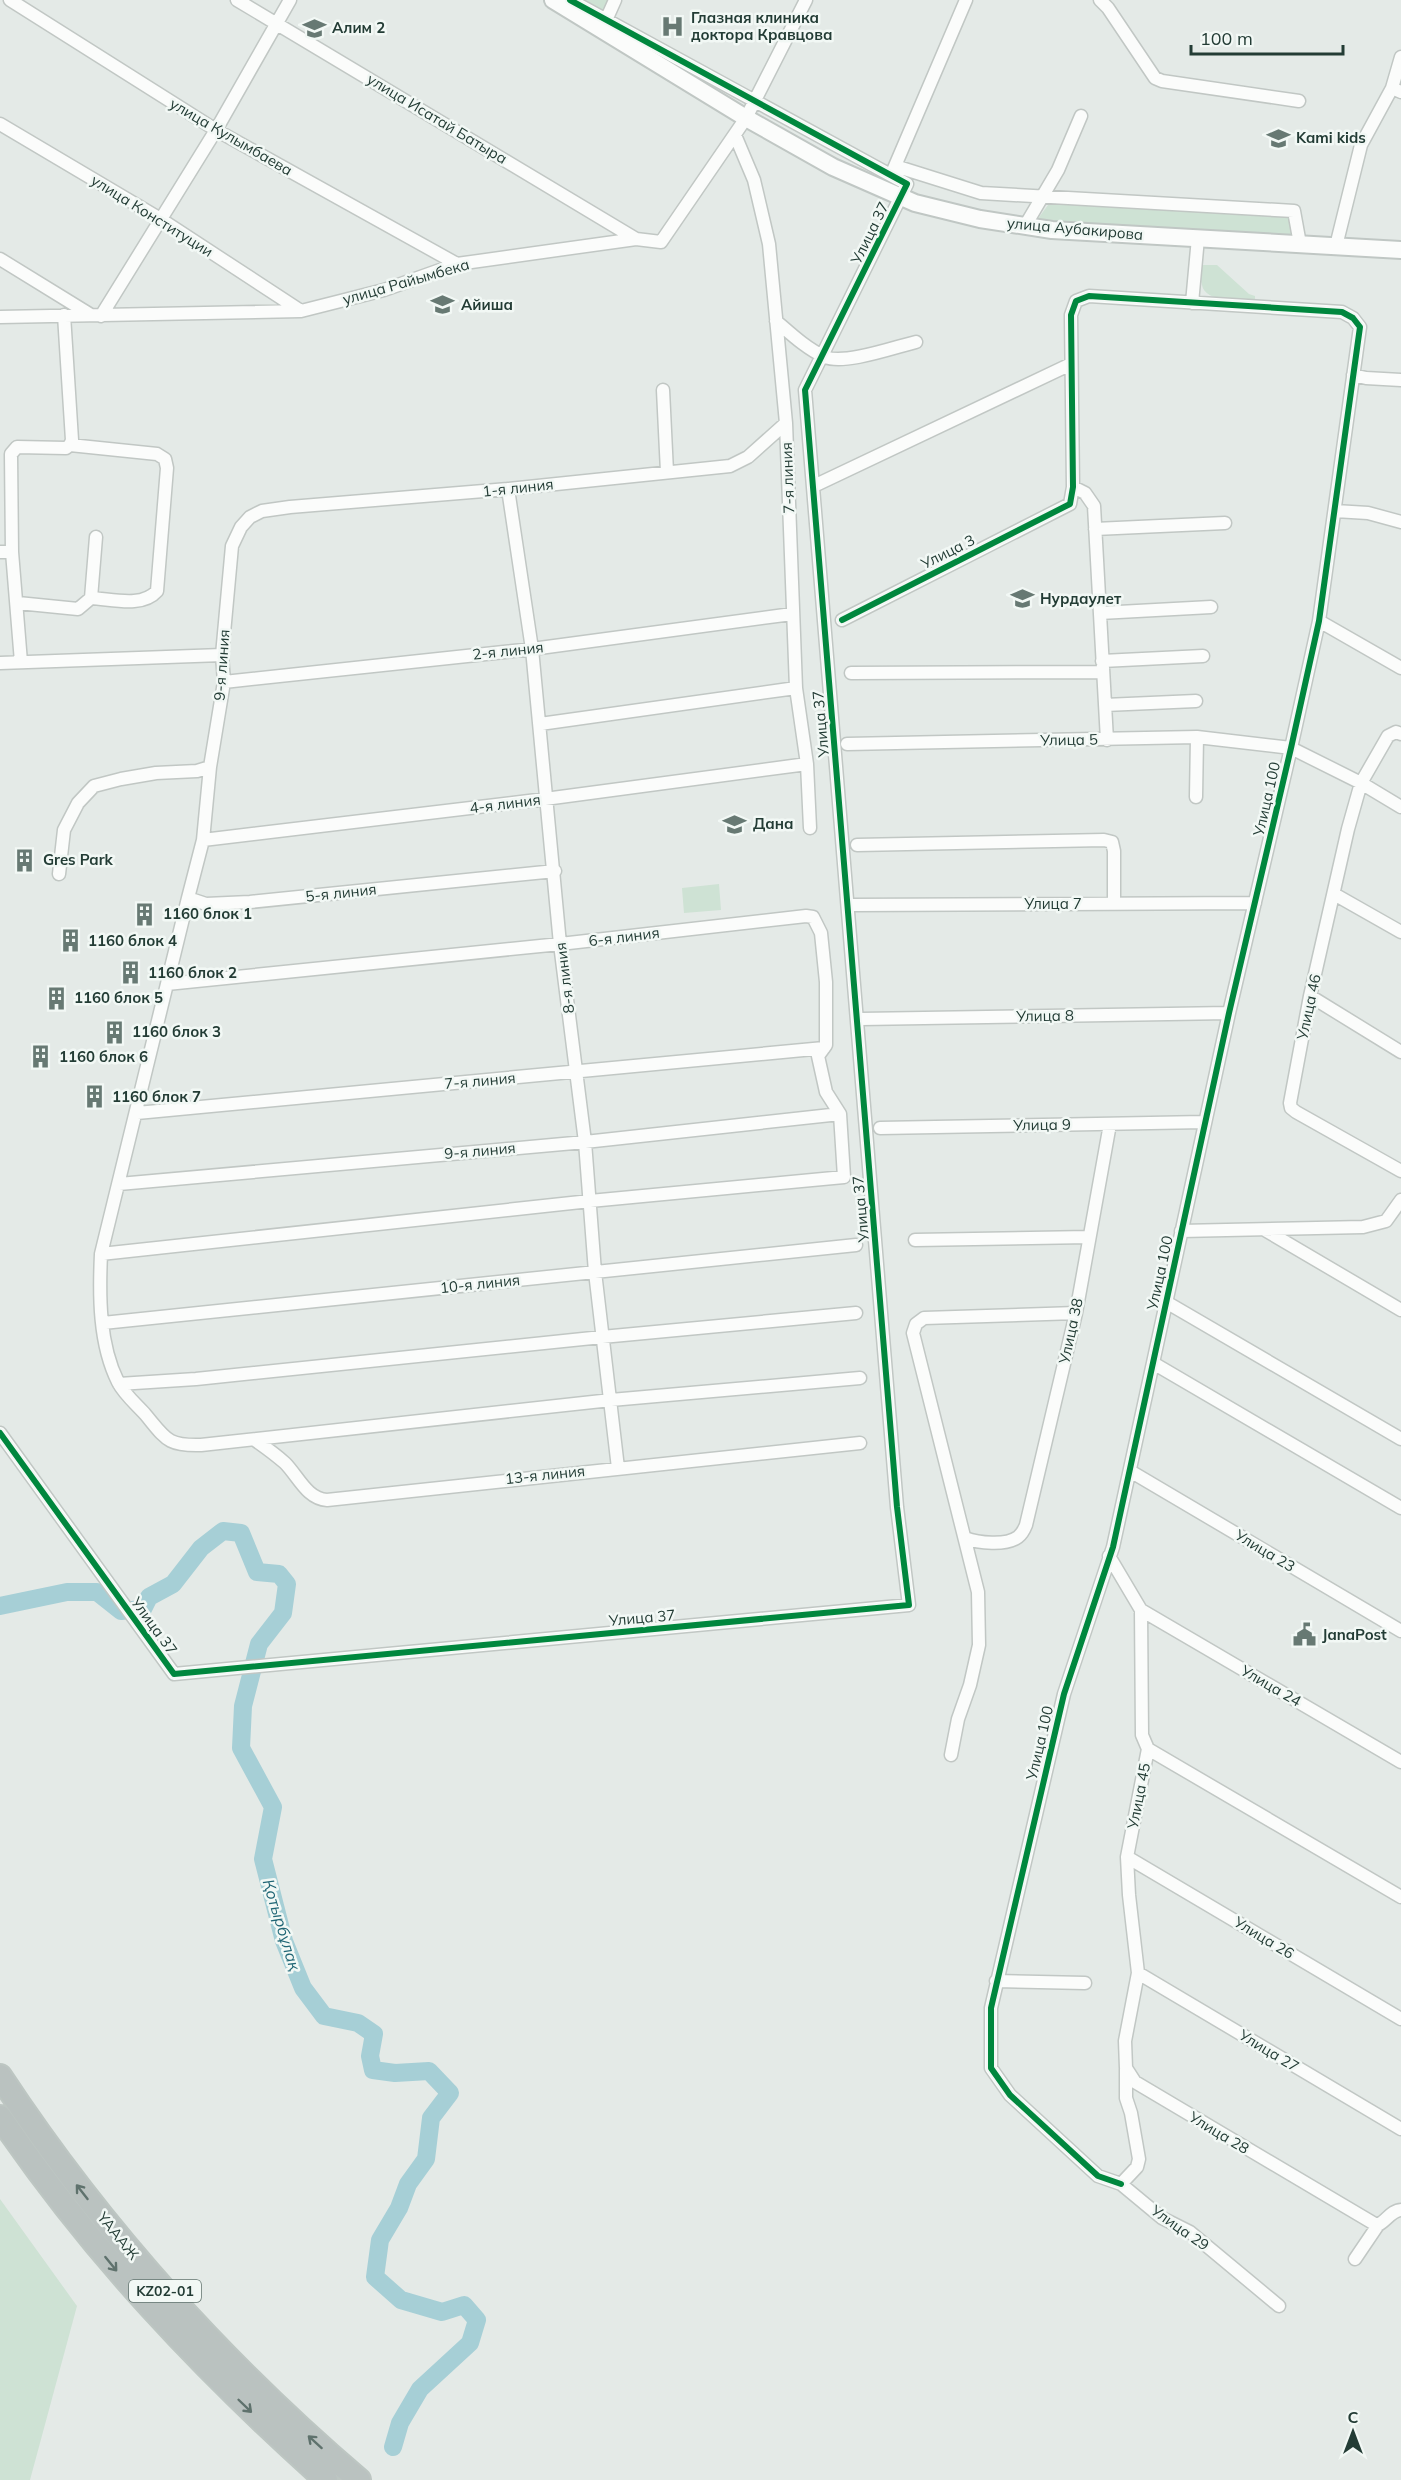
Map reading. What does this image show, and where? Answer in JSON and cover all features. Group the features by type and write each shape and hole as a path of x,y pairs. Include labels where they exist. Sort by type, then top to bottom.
{"highway":[{"name":"ҮАААЖ","path":"0,2076 45,2143 118,2237 159,2284 209,2340 270,2401 359,2480"},
{"name":"ҮАААЖ","path":"0,2117 48,2185 119,2275 217,2380 326,2480"}],"main road":[{"name":"улица Аубакирова","path":"553,0 746,118 833,167 915,203 980,219 1052,230 1401,250"}],"street":[{"name":"улица Кулымбаева","path":"10,0 216,130 457,264"},
{"name":"улица Исатай Батыра","path":"237,0 636,239"},
{"path":"0,259 97,316 162,220 290,0"},
{"name":"Улица 37","path":"0,1433 174,1674 909,1605 896,1496 806,390 907,184 570,0"},
{"path":"602,28 615,0"},
{"name":"улица Райымбека","path":"0,317 301,311 384,290 457,264 636,239 661,242 746,118 806,0"},
{"path":"885,190 966,0"},
{"path":"1100,0 1108,8 1155,78 1162,81 1299,102"},
{"path":"1335,246 1361,145 1396,90 1401,57"},
{"path":"1025,226 1058,170 1081,116"},
{"name":"улица Конституции","path":"0,124 162,220 301,311"},
{"name":"7-я линия","path":"735,135 754,180 769,244 786,423 796,688 807,764 810,828"},
{"path":"895,166 981,193 1294,212 1300,244"},
{"path":"1107,740 1092,502 1085,494 1073,487 1071,315 1076,301 1089,296 1192,303 1198,238"},
{"name":"Улица 100","path":"1121,2184 1098,2176 1010,2095 991,2068 991,2008 1064,1694 1109,1556 1130,1471 1204,1122 1319,621 1360,327 1353,318 1342,312 1192,303"},
{"path":"64,315 72,440 70,446"},
{"path":"776,321 799,341 827,358 845,359 916,342"},
{"path":"819,483 1071,364"},
{"path":"1353,375 1401,380"},
{"path":"663,390 667,472"},
{"name":"1-я линия","path":"241,527 250,517 262,511 730,466 748,457 786,423"},
{"path":"0,449 66,448 70,446 157,454 165,459 158,591 151,598 142,602 91,598 78,609 18,603"},
{"path":"13,449 6,552 18,603 21,662"},
{"name":"Улица 3","path":"842,620 1066,507 1072,499 1073,487"},
{"name":"8-я линия","path":"507,489 532,649 545,799 555,872 560,944 585,1142 595,1272 618,1468"},
{"path":"1335,511 1368,513 1401,522"},
{"path":"1095,529 1226,523"},
{"name":"9-я линия","path":"203,840 210,767 224,682 222,655 232,546 241,527"},
{"path":"91,598 96,537"},
{"path":"1100,613 1211,607"},
{"name":"2-я линия","path":"224,682 532,649 792,614"},
{"path":"1319,621 1401,668"},
{"path":"0,663 222,655"},
{"path":"851,673 1103,666 1203,656"},
{"path":"540,724 796,688"},
{"path":"1105,705 1196,701"},
{"name":"Улица 46","path":"1401,734 1396,732 1388,736 1361,783 1348,829 1310,996 1291,1108 1401,1171"},
{"path":"1196,797 1197,737"},
{"name":"Улица 5","path":"847,744 1197,737 1291,748 1361,783 1401,807"},
{"name":"4-я линия","path":"203,840 545,799 807,764"},
{"path":"59,874 64,830 78,803 94,786 144,775 197,771 210,767"},
{"path":"203,840 101,1254 100,1285 106,1354 119,1384 170,1443 192,1446 611,1401 860,1378"},
{"path":"857,845 1104,840 1112,842 1114,851 1114,904"},
{"name":"5-я линия","path":"188,897 206,904 250,902 555,872"},
{"path":"1334,894 1401,933"},
{"name":"Улица 7","path":"852,905 1255,903"},
{"name":"6-я линия","path":"167,984 813,917 821,933 826,982 826,1045 818,1056 820,1073 826,1092 840,1114 844,1177 590,1201"},
{"path":"1310,996 1401,1052"},
{"name":"Улица 8","path":"861,1019 1229,1013"},
{"name":"7-я линия","path":"137,1113 824,1048"},
{"name":"9-я линия","path":"119,1184 585,1142 840,1114"},
{"name":"Улица 9","path":"880,1128 1204,1122"},
{"name":"Улица 38","path":"965,1538 977,1541 1007,1542 1021,1534 1026,1525 1076,1313 1110,1124"},
{"path":"1181,1231 1377,1225 1386,1221 1401,1200"},
{"path":"101,1254 590,1201"},
{"path":"1264,1230 1401,1310"},
{"path":"915,1239 1089,1237"},
{"name":"10-я линия","path":"103,1323 856,1245"},
{"path":"1166,1302 1401,1439"},
{"path":"119,1384 196,1379 856,1313"},
{"path":"951,1755 958,1719 970,1685 979,1645 978,1592 914,1333 916,1324 924,1318 1076,1313"},
{"path":"1153,1363 1401,1508"},
{"name":"13-я линия","path":"255,1440 285,1463 313,1496 320,1499 860,1443"},
{"name":"Улица 23","path":"1130,1471 1401,1631"},
{"path":"1109,1556 1141,1610"},
{"name":"Улица 45","path":"1138,1973 1129,1895 1128,1857 1148,1749 1142,1735 1141,1610"},
{"name":"Улица 24","path":"1141,1610 1401,1762"},
{"path":"1148,1749 1401,1897"},
{"name":"Улица 26","path":"1128,1857 1401,2019"},
{"path":"1121,2184 1137,2167 1139,2159 1131,2113 1125,2098 1125,2041 1138,1973"},
{"name":"Улица 27","path":"1138,1973 1401,2128"},
{"path":"996,1981 1085,1983"},
{"name":"Улица 28","path":"1126,2068 1135,2082 1250,2152 1378,2225"},
{"name":"Улица 29","path":"1121,2184 1162,2218 1190,2232 1279,2306"},
{"path":"1355,2259 1378,2225 1396,2210 1401,2210"}],"green space":[{"path":"570,0 609,0 601,17"},
{"path":"1051,201 1291,216 1291,237 1037,220"},
{"path":"1202,265 1217,265 1249,294 1255,296 1255,301 1216,298 1210,295 1202,285"},
{"path":"719,884 721,910 684,913 682,888"},
{"path":"0,2199 77,2306 30,2480 0,2480"}],"waterway":[{"name":"Қотырбұлақ","path":"0,1606 67,1592 97,1592 121,1611 143,1609 149,1597 173,1584 201,1548 223,1531 241,1533 257,1572 279,1574 287,1584 283,1613 259,1644 243,1706 241,1748 273,1807 263,1859 284,1941 303,1988 324,2016 358,2023 374,2034 370,2056 373,2070 395,2073 429,2071 450,2093 431,2118 426,2159 408,2184 399,2208 380,2240 375,2277 401,2300 442,2312 464,2305 477,2320 470,2343 420,2389 400,2423 393,2447"}],"cycle path":[{"path":"0,1433 174,1674 909,1605 897,1507 805,390 907,184 570,0"},
{"path":"842,620 1070,504 1073,487 1071,315 1076,301 1089,296 1342,312 1353,318 1360,327 1319,621 1229,1013 1113,1547 1064,1694 991,2008 991,2068 1010,2095 1098,2176 1121,2184"}],"place":[{"name":"Глазная клиника доктора Кравцова","path":"673,27"},
{"name":"Алим 2","path":"314,28"},
{"name":"Kami kids","path":"1278,138"},
{"name":"Айиша","path":"443,305"},
{"name":"Нурдаулет","path":"1022,599"},
{"name":"Дана","path":"735,824"},
{"name":"Gres Park","path":"25,860"},
{"name":"1160 блок 1","path":"145,914"},
{"name":"1160 блок 4","path":"70,941"},
{"name":"1160 блок 2","path":"130,973"},
{"name":"1160 блок 5","path":"56,998"},
{"name":"1160 блок 3","path":"114,1032"},
{"name":"1160 блок 6","path":"41,1057"},
{"name":"1160 блок 7","path":"94,1097"},
{"name":"JanaPost","path":"1304,1635"}]}
